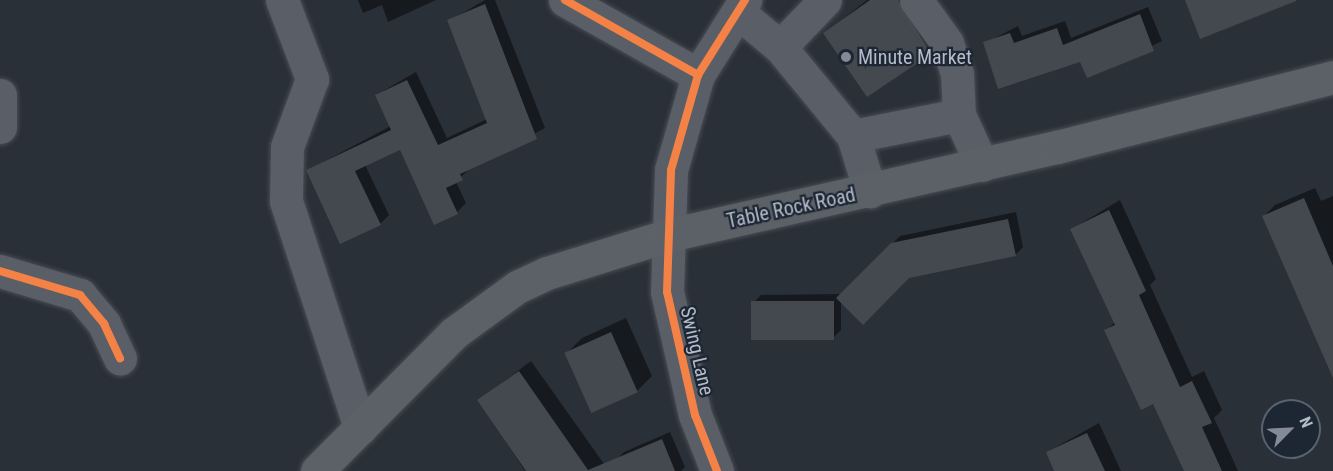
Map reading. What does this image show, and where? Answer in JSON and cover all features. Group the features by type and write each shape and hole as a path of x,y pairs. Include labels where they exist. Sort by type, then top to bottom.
{"main road":[{"name":"Table Rock Road","path":"317,471 453,333 517,287 582,259 669,235 981,165 1333,76"}],"street":[{"path":"282,0 312,79 287,147 286,201 360,428"},
{"path":"565,0 698,75"},
{"path":"780,47 825,0"},
{"path":"915,0 947,43 957,74 959,115 981,165"},
{"path":"742,6 780,47 853,136 870,191"},
{"name":"Swing Lane","path":"717,471 695,415 667,292 670,170 698,75 742,6"},
{"path":"0,95 0,127"},
{"path":"853,136 959,115"},
{"path":"0,271 80,295 104,324 120,359"}],"building":[{"path":"870,0 898,0 931,54 867,97 823,33"},
{"path":"1185,0 1296,0 1296,1 1200,39"},
{"path":"485,4 537,139 460,174 463,180 446,188 458,214 434,225 400,150 355,171 381,225 340,244 306,170 391,130 375,95 407,80 438,145 487,123 447,20"},
{"path":"1140,14 1154,51 1087,78 1080,62 998,89 983,42 1010,33 1014,43 1057,28 1063,45"},
{"path":"1304,198 1333,266 1333,378 1262,216"},
{"path":"1109,210 1146,291 1139,295 1180,387 1192,381 1212,423 1202,427 1222,471 1184,471 1153,404 1141,410 1104,330 1115,325 1070,229"},
{"path":"1008,219 1016,256 909,278 863,325 836,298 891,243"},
{"path":"751,301 834,301 834,340 751,340"},
{"path":"611,332 638,392 591,413 564,353"},
{"path":"519,371 588,470 662,439 675,471 526,471 477,400"},
{"path":"1087,433 1105,471 1054,471 1046,452"}],"cycle path":[{"path":"565,0 698,75"},
{"path":"717,471 695,415 667,292 671,170 698,75 745,0"},
{"path":"0,271 80,295 104,324 120,359"}],"place":[{"name":"Minute Market","path":"846,57"}]}
